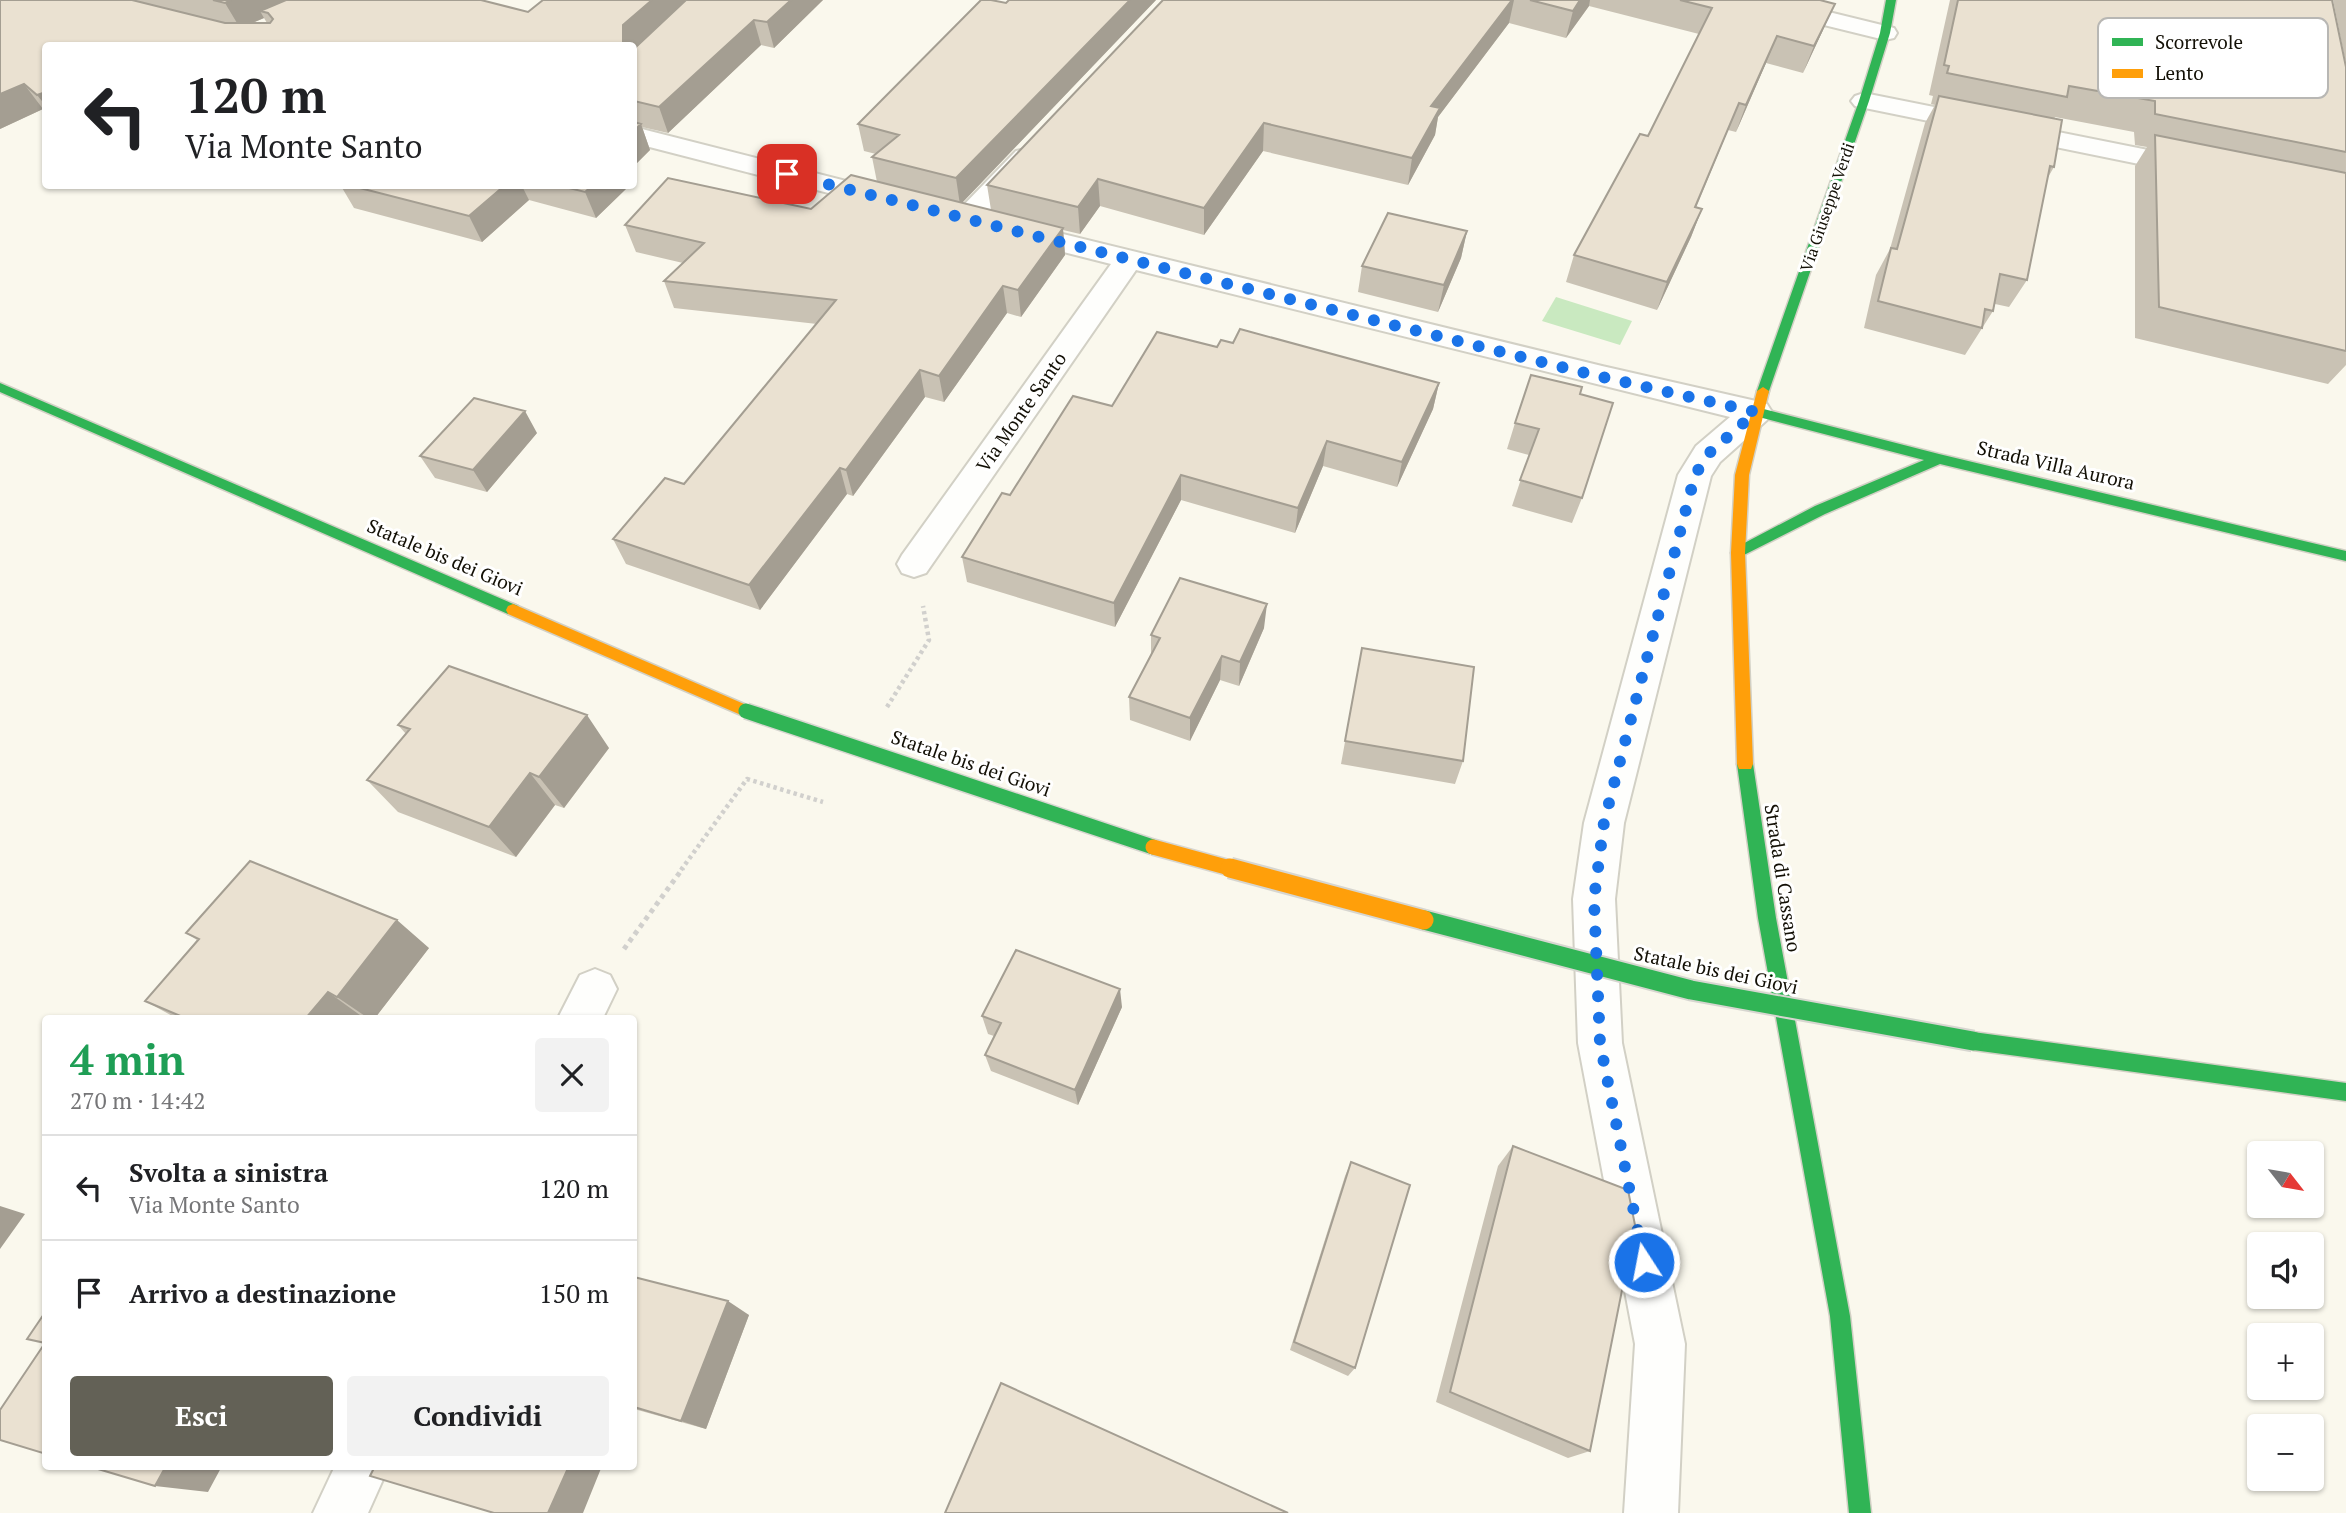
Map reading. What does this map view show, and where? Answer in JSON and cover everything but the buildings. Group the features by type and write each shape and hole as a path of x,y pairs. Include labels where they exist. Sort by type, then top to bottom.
{"street":[{"path":"1751,0 1885,33"},
{"name":"Via Giuseppe Verdi","path":"1756,412 1864,100 1885,33 1891,0"},
{"path":"1864,100 2223,173"},
{"path":"637,136 1602,377 1756,412"},
{"path":"939,213 1044,137"},
{"name":"Via Monte Santo","path":"914,564 1129,260"},
{"name":"Statale bis dei Giovi","path":"0,387 746,710 1183,857 1691,990 1973,1041 2346,1092"},
{"path":"1651,1513 1660,1344 1600,1043 1594,899 1604,822 1695,475 1708,454 1756,412"},
{"name":"Strada Villa Aurora","path":"1756,412 1939,459 2346,556"},
{"name":"Strada di Cassano","path":"1756,412 1742,475 1738,553 1744,758 1767,918 1840,1315 1860,1513"},
{"path":"1738,553 1820,510 1939,459"},
{"path":"340,1513 361,1470"}],"path":[{"path":"886,709 929,640 914,564"},
{"path":"588,1004 747,779 823,802"}],"shaded area":[{"path":"1556,297 1632,321 1620,345 1542,321"}],"traffic: fast":[{"path":"1763,391 1864,101 1885,33 1891,0"},
{"path":"0,387 513,610"},
{"path":"1756,412 1939,459 2346,556"},
{"path":"1738,553 1820,510 1939,459"},
{"path":"746,711 1153,847"},
{"path":"1745,764 1767,918 1840,1316 1860,1513"},
{"path":"1424,920 1691,990 1973,1041"},
{"path":"1973,1041 2346,1092"}],"traffic: slow":[{"path":"1745,764 1738,553 1742,475 1763,391"},
{"path":"513,610 746,711"},
{"path":"1153,847 1424,920"}],"route":[{"path":"787,174 1602,377 1756,412 1708,454 1695,475 1604,822 1594,899 1600,1043 1644,1262"}]}
